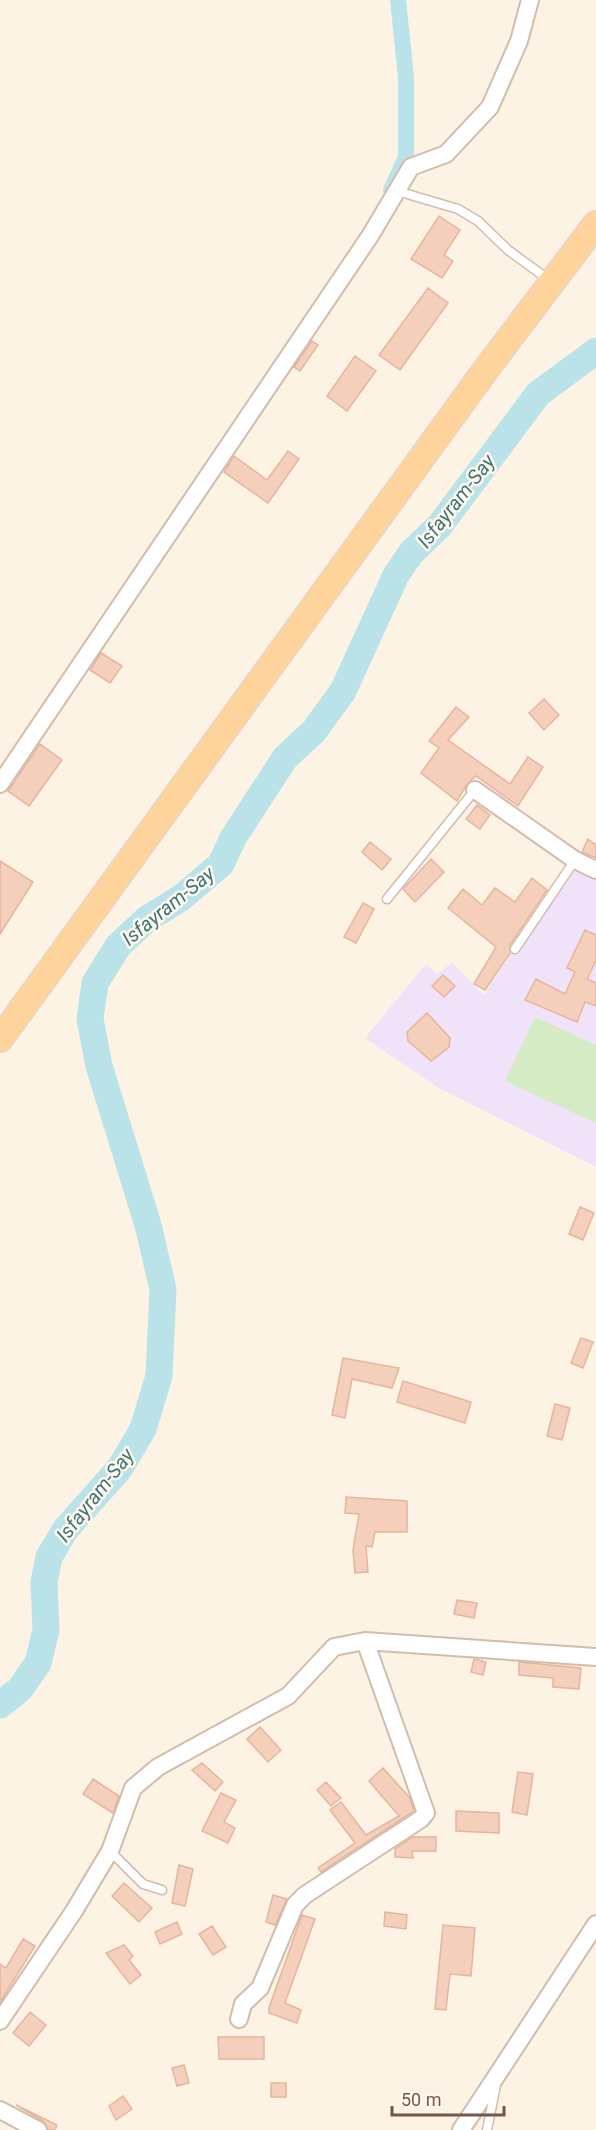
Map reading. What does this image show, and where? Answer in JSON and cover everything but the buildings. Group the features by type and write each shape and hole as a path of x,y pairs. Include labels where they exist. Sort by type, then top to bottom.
{"main road":[{"path":"0,1039 596,224"}],"street":[{"path":"0,784 364,246 411,167 446,154 490,107 519,41 530,0"},
{"path":"475,790 575,860 596,870"},
{"path":"239,2019 243,2004 260,1988 295,1905 305,1895 421,1819 426,1813 365,1641"},
{"path":"0,2021 74,1911 110,1851 133,1788 158,1767 288,1696 334,1647 365,1641 596,1657"},
{"path":"461,2130 596,1924"},
{"path":"0,2110 38,2130"}],"lane":[{"path":"397,191 458,209 478,221 508,250 552,282"},
{"path":"387,899 475,790"},
{"path":"515,949 575,860"},
{"path":"110,1851 143,1884 162,1890"},
{"path":"487,2130 497,2076"}],"shaded area":[{"path":"579,871 596,879 596,1167 439,1088 365,1038 426,964 437,974 452,963 484,995 561,875"}],"green space":[{"path":"535,1017 596,1045 596,1123 505,1081"}],"waterway":[{"path":"391,190 406,157 406,77 398,0"},
{"name":"Isfayram-Say","path":"0,1705 20,1689 38,1663 46,1630 44,1582 49,1557 65,1530 120,1468 143,1429 159,1376 163,1289 148,1225 99,1066 90,1019 95,983 118,946 147,919 181,898 221,864 233,838 285,758 314,731 343,691 396,575 411,553 440,525 538,394 596,351"}]}
